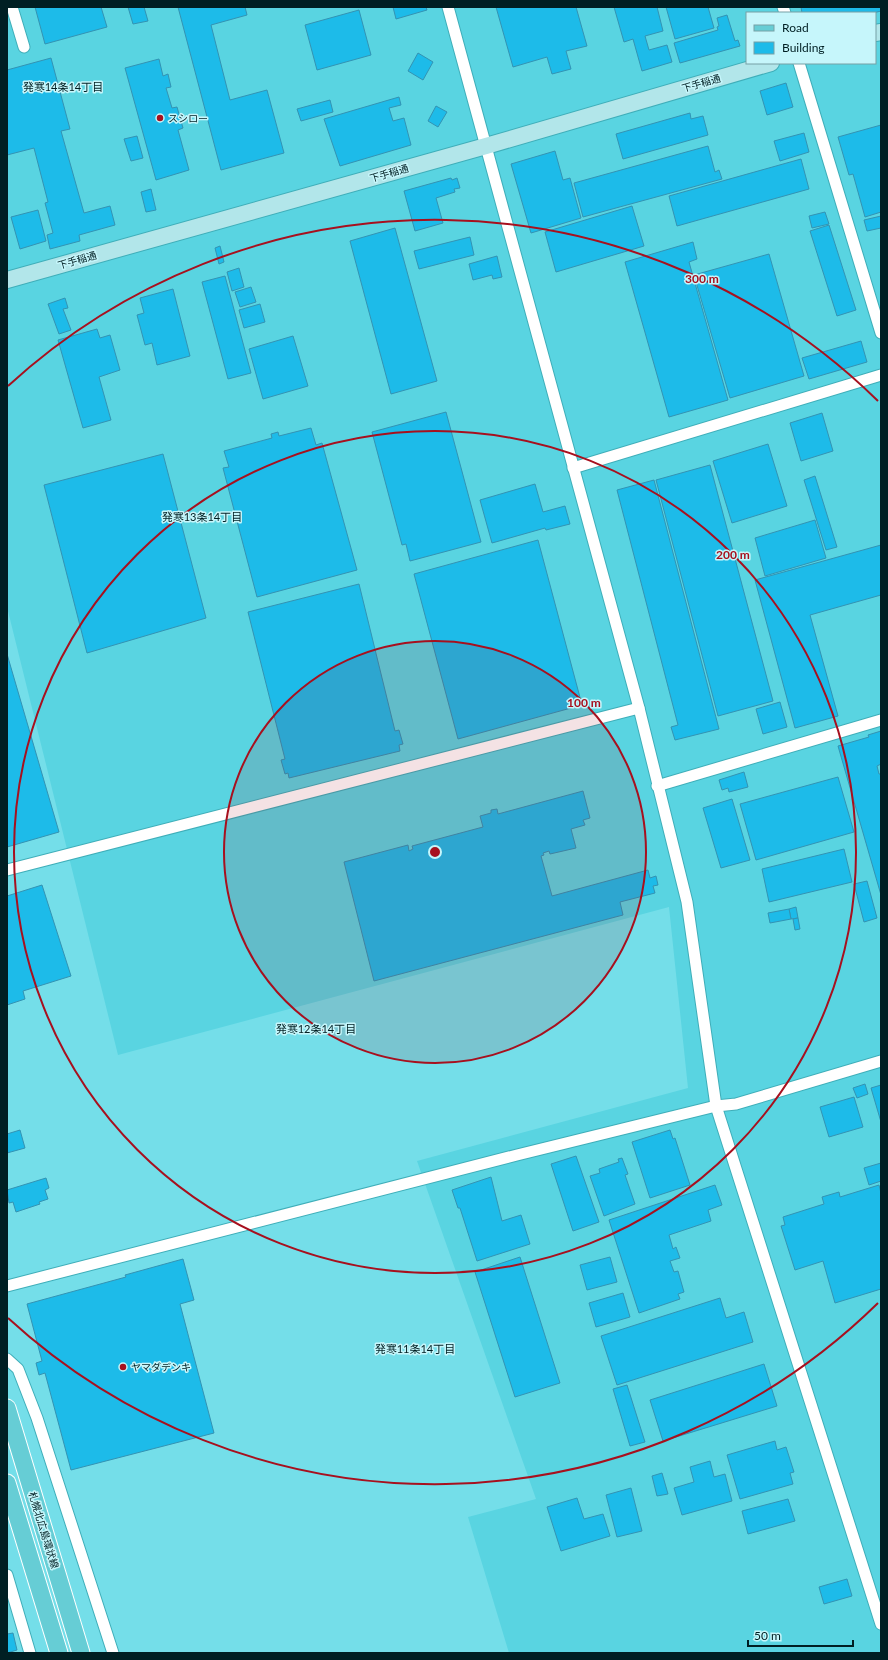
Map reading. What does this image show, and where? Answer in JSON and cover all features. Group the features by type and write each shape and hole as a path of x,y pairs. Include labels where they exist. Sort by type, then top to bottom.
{"main road":[{"name":"下手稲通","path":"7,280 486,146 768,64"},
{"name":"札幌北広島環状線","path":"7,1408 81,1653"},
{"path":"7,1483 59,1653"}],"street":[{"path":"12,7 24,47"},
{"path":"448,7 639,708 687,906 716,1106 881,1624"},
{"path":"799,64 881,333"},
{"path":"573,468 881,375"},
{"path":"7,870 639,708"},
{"path":"657,786 881,720"},
{"path":"7,1286 517,1155 716,1106 736,1104 881,1061"},
{"path":"7,1359 18,1369 37,1418 113,1653"},
{"path":"7,1575 11,1605 30,1653"}],"shaded area":[{"path":"7,7 881,7 881,1653 509,1653 468,1517 536,1499 417,1161 688,1088 669,907 118,1055 7,607"}],"building":[{"path":"35,7 101,7 107,27 45,44"},
{"path":"128,7 144,7 148,21 133,24"},
{"path":"178,7 245,7 247,15 211,25 230,100 267,90 284,153 221,170"},
{"path":"393,7 426,7 427,10 396,19"},
{"path":"496,7 576,7 587,46 566,51 571,69 552,74 547,57 513,67"},
{"path":"614,7 657,7 663,31 645,36 649,50 667,45 672,62 642,71 633,39 624,42"},
{"path":"666,7 708,7 714,28 675,39"},
{"path":"801,7 881,7 881,11 876,12 802,12"},
{"path":"359,10 371,55 317,70 305,25"},
{"path":"727,15 735,41 738,40 740,46 680,63 674,43 718,30 717,27 719,26 717,18"},
{"path":"418,53 433,62 423,80 408,71"},
{"path":"51,58 70,129 61,131 84,213 110,206 115,225 79,235 80,241 50,249 47,235 53,233 45,203 48,202 34,148 7,155 7,70"},
{"name":"スシロー","path":"159,59 163,76 168,74 171,87 166,88 172,108 177,107 183,128 178,130 189,170 156,180 125,68"},
{"path":"786,83 793,107 767,115 760,91"},
{"path":"399,97 401,105 389,108 393,121 404,118 411,145 340,166 324,119"},
{"path":"330,100 333,112 301,121 297,109"},
{"path":"436,106 447,112 438,127 428,121"},
{"path":"690,113 691,119 703,116 708,135 623,159 616,134"},
{"path":"881,125 881,212 865,217 853,174 849,175 838,137"},
{"path":"804,133 809,152 780,161 774,141"},
{"path":"137,136 143,158 131,161 124,139"},
{"path":"708,146 715,172 719,170 722,179 583,217 574,183"},
{"path":"555,151 563,180 570,178 581,218 531,233 511,164"},
{"path":"801,159 809,189 677,226 669,196"},
{"path":"451,178 452,180 457,178 460,188 454,189 455,192 436,198 443,223 415,231 404,191"},
{"path":"151,189 156,210 146,212 141,192"},
{"path":"632,206 644,246 556,272 545,232"},
{"path":"38,210 46,241 20,249 11,217"},
{"path":"825,212 829,224 812,228 809,216"},
{"path":"881,216 881,228 867,231 864,220"},
{"path":"829,225 856,310 837,316 810,231"},
{"path":"395,228 437,381 391,394 350,241"},
{"path":"470,237 474,255 419,269 414,251"},
{"path":"693,242 697,259 689,262 728,400 669,417 625,262"},
{"path":"220,246 224,262 219,264 215,248"},
{"path":"769,254 804,376 730,398 694,275"},
{"path":"497,256 502,277 493,279 492,275 473,280 469,264"},
{"path":"239,268 244,287 232,291 227,272"},
{"path":"225,276 251,373 228,379 202,282"},
{"path":"251,287 256,302 240,307 235,292"},
{"path":"173,289 190,356 157,365 152,343 145,345 137,315 144,313 140,298"},
{"path":"65,298 68,308 63,309 71,330 59,334 48,304"},
{"path":"260,304 265,322 244,328 239,310"},
{"path":"97,329 100,338 110,335 120,370 99,377 111,420 83,428 58,340"},
{"path":"293,336 308,386 263,399 249,349"},
{"path":"861,341 867,362 809,379 802,358"},
{"path":"446,412 481,542 410,561 406,544 402,545 372,432"},
{"path":"822,413 833,451 801,461 790,423"},
{"path":"311,428 316,445 322,443 357,570 257,597 223,468 229,467 224,451 272,438 271,434 278,432 279,436"},
{"path":"768,444 787,506 732,523 713,461"},
{"path":"163,454 206,618 87,653 44,485"},
{"path":"710,465 773,701 718,716 656,480"},
{"path":"815,476 837,547 826,550 804,480"},
{"path":"654,480 719,729 675,740 671,727 678,725 617,490"},
{"path":"535,484 543,512 565,506 570,524 546,530 545,528 492,543 480,500"},
{"path":"815,520 826,558 765,576 755,538"},
{"path":"538,540 582,705 458,739 414,574"},
{"path":"881,545 881,595 810,615 838,716 795,728 755,580"},
{"path":"359,584 395,731 399,730 403,744 399,745 400,751 289,778 288,773 285,774 281,760 285,759 248,612"},
{"path":"7,654 59,832 7,847"},
{"path":"780,702 787,727 763,734 756,709"},
{"path":"881,731 881,764 877,766 879,774 881,774 881,895 838,746 869,737 868,735"},
{"path":"744,772 748,787 729,792 728,788 722,790 719,780"},
{"path":"838,777 854,832 756,860 740,804"},
{"path":"583,791 590,818 583,820 585,825 571,829 576,848 550,854 549,851 543,853 544,855 541,856 552,896 648,870 650,878 656,876 658,885 653,886 655,893 620,902 623,915 374,981 344,862 408,845 409,851 413,849 412,846 483,827 480,816 491,813 491,810 497,809 498,814"},
{"path":"732,799 750,860 721,868 703,808"},
{"path":"844,849 852,882 769,902 762,869"},
{"path":"867,881 877,918 864,922 854,884"},
{"path":"42,885 71,976 23,991 25,999 7,1005 7,896"},
{"path":"796,907 798,918 791,919 789,909"},
{"path":"789,909 791,919 770,923 768,913"},
{"path":"798,918 800,929 795,930 793,919"},
{"path":"865,1084 868,1094 857,1098 853,1088"},
{"path":"881,1085 881,1122 871,1088"},
{"path":"854,1097 863,1127 829,1137 820,1107"},
{"path":"20,1130 25,1148 7,1153 7,1134"},
{"path":"670,1130 673,1139 675,1138 690,1185 650,1198 632,1142"},
{"path":"576,1156 599,1222 573,1231 551,1164"},
{"path":"622,1158 628,1174 625,1175 635,1204 604,1216 590,1176 600,1173 599,1169 619,1162 618,1159"},
{"path":"881,1163 881,1181 869,1185 864,1168"},
{"path":"491,1177 502,1221 521,1215 530,1244 477,1261 460,1208 458,1208 452,1190"},
{"path":"46,1178 49,1188 45,1190 48,1199 39,1202 40,1204 16,1212 13,1202 9,1203 7,1190"},
{"path":"715,1185 722,1205 708,1210 711,1221 669,1235 673,1249 676,1247 680,1258 670,1261 674,1272 678,1271 684,1292 678,1294 680,1299 639,1313 609,1220"},
{"path":"879,1185 881,1193 881,1289 835,1303 823,1261 795,1270 781,1226 785,1225 783,1217 824,1204 822,1197 839,1192 840,1197"},
{"path":"520,1257 560,1383 515,1397 475,1272"},
{"path":"610,1257 617,1282 587,1290 580,1265"},
{"path":"183,1259 194,1300 180,1304 214,1433 71,1470 45,1373 39,1375 36,1363 42,1361 27,1304 126,1277 125,1275"},
{"path":"623,1293 630,1317 596,1327 589,1303"},
{"path":"720,1298 726,1318 744,1312 753,1342 617,1385 601,1336"},
{"path":"764,1364 777,1406 663,1441 650,1400"},
{"path":"627,1385 645,1442 630,1446 613,1389"},
{"path":"775,1441 777,1450 786,1447 794,1472 790,1473 793,1484 740,1499 727,1455"},
{"path":"710,1461 714,1477 725,1474 732,1501 682,1515 674,1488 694,1482 690,1467"},
{"path":"662,1473 668,1494 657,1496 652,1476"},
{"path":"631,1488 642,1531 617,1537 606,1495"},
{"path":"577,1498 584,1519 603,1514 610,1536 561,1551 547,1507"},
{"path":"788,1499 795,1521 748,1534 742,1511"},
{"path":"847,1579 852,1596 824,1604 819,1587"},
{"path":"13,1633 17,1650 7,1653 7,1634"}],"place":[{"name":"スシロー","path":"160,118"},
{"name":"ヤマダデンキ","path":"123,1367"}],"district":[{"name":"発寒14条14丁目","path":"63,87"},
{"name":"発寒13条14丁目","path":"202,517"},
{"name":"発寒12条14丁目","path":"316,1029"},
{"name":"発寒11条14丁目","path":"415,1349"}]}
